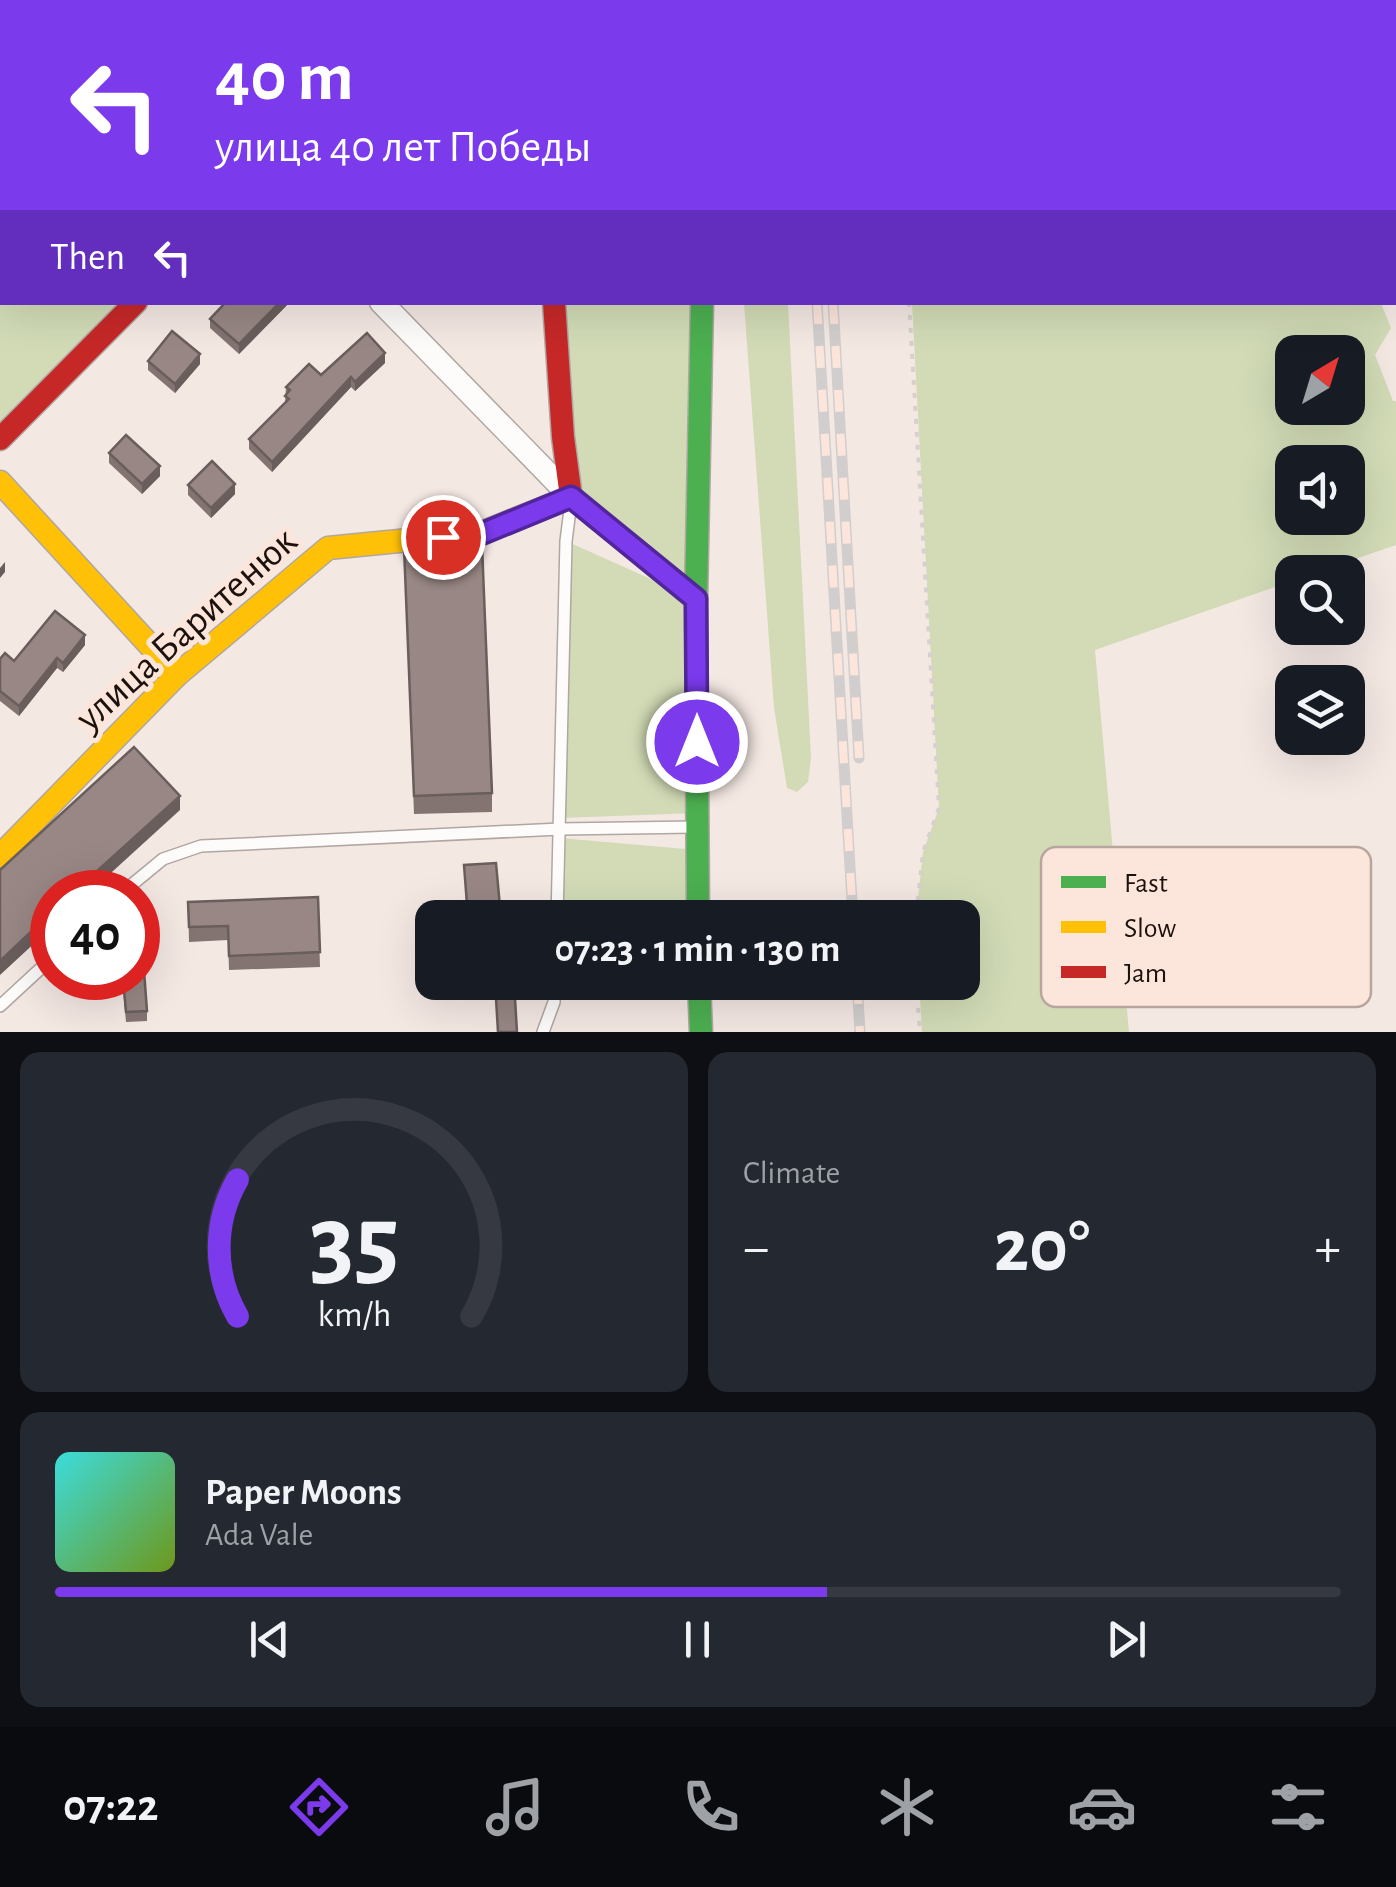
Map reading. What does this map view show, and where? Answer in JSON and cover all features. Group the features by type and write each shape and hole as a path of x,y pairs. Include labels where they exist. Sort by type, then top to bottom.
{"street":[{"path":"0,439 133,305"},
{"path":"385,305 571,497 696,599"},
{"path":"554,305 571,497"},
{"path":"698,900 699,306"},
{"path":"0,482 178,675"},
{"name":"улица Баритенюк","path":"0,856 178,675 328,548 481,534 571,497"},
{"path":"700,1000 701,1032"}],"lane":[{"path":"558,900 566,541 571,497"},
{"path":"150,870 163,859 202,846 697,826"},
{"path":"0,1006 30,978"},
{"path":"543,1032 554,1000"}],"path":[{"path":"909,305 939,808 924,852 918,900"},
{"path":"917,1000 920,1032"}],"green space":[{"path":"0,305 134,305 0,439"},
{"path":"556,305 702,305 697,813 561,818 566,541 691,597 571,497"},
{"path":"744,305 788,305 811,758 808,782 797,792 787,788 774,708"},
{"path":"912,305 1382,305 1391,328 1375,355 1396,401 1396,545 1365,556 1275,555 1275,587 1095,650 1113,847 1041,847 1041,1007 1127,1007 1129,1032 922,1032 920,1000 980,1000 980,900 918,900 923,852 939,808"},
{"path":"560,838 697,850 698,900 558,900"}],"building":[{"path":"223,305 277,305 239,344 210,319"},
{"path":"172,331 200,354 175,384 148,361"},
{"path":"367,333 385,353 355,382 351,377 272,462 249,439 289,399 285,396 290,390 286,387 309,364 321,375"},
{"path":"126,435 160,466 142,484 109,453"},
{"path":"212,461 235,484 211,508 188,485"},
{"path":"482,545 492,793 414,796 404,547"},
{"path":"55,611 85,635 63,663 57,658 19,706 0,691 0,659 5,653 14,661"},
{"path":"134,747 180,796 98,870 30,870 30,933 0,961 0,870"},
{"path":"496,863 499,900 467,900 464,865"},
{"path":"318,897 320,952 229,956 228,926 189,927 188,902"},
{"path":"125,1000 146,1000 147,1011 126,1012"},
{"path":"496,1000 515,1000 517,1032 498,1032"}],"railway":[{"path":"817,305 852,900"},
{"path":"833,305 859,758"},
{"path":"858,1000 860,1032"}],"traffic: fast":[{"path":"698,900 696,599 702,305"},
{"path":"700,1000 701,1032"}],"traffic: slow":[{"path":"0,482 177,675"},
{"path":"0,856 177,675 328,548 470,534"}],"traffic: jam":[{"path":"0,439 133,305"},
{"path":"470,534 571,497 554,305"}],"route":[{"path":"443,537 481,534 571,497 696,599 697,742"}]}
